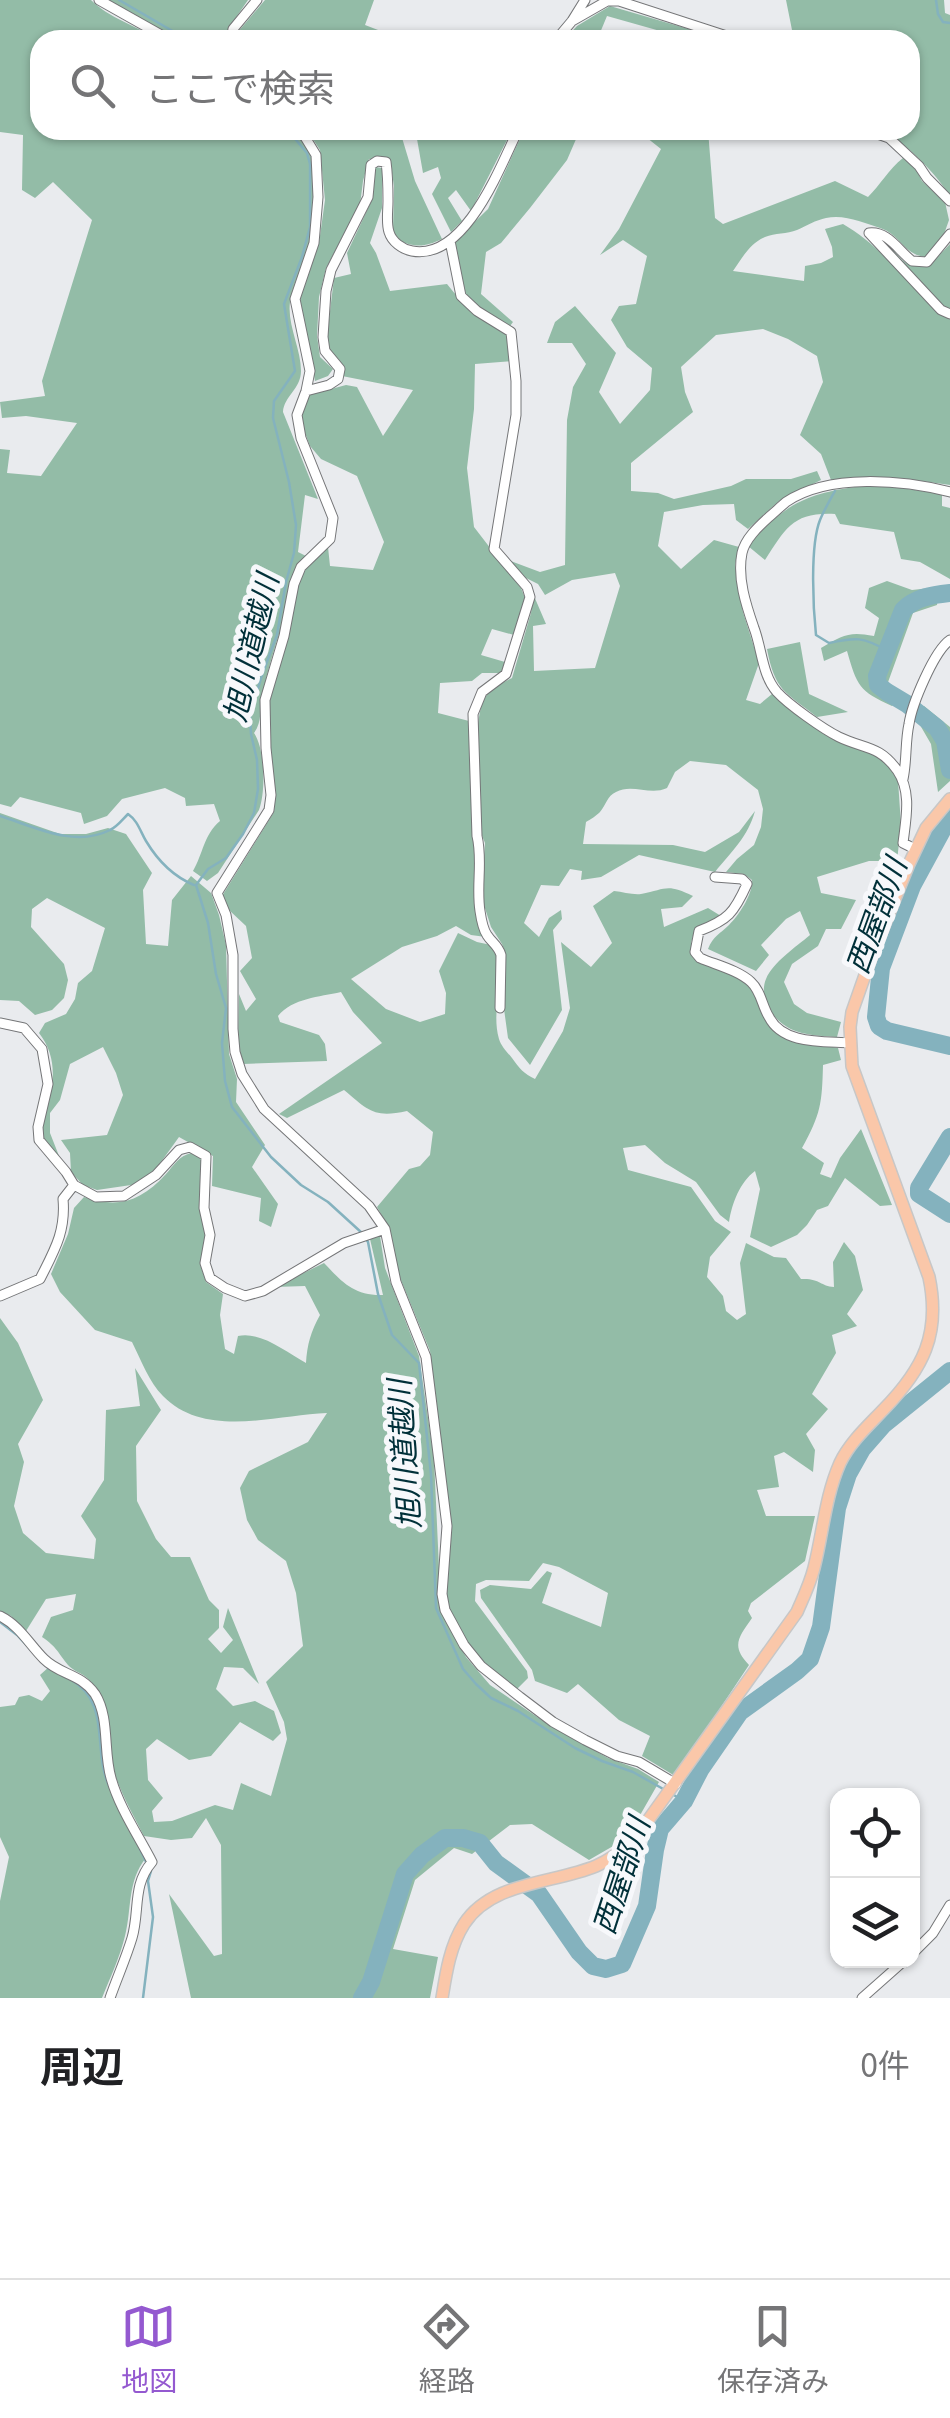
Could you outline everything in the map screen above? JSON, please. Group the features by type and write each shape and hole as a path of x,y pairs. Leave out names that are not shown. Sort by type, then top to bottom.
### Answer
{"main road":[{"path":"442,1998 455,1941 477,1908 497,1896 598,1865 634,1840 797,1612 815,1565 828,1495 842,1460 916,1371 932,1333 934,1312 929,1277 852,1066 850,1043 852,1012 915,849 950,799"}],"street":[{"path":"100,0 152,30"},
{"path":"233,30 257,0"},
{"path":"564,30 585,0"},
{"path":"572,21 607,1 619,1 708,30"},
{"path":"306,140 316,155 318,197 314,243 295,299 310,371 298,415 301,438 333,518 330,539 301,568 294,584 265,700 269,810 217,893 226,915 232,954 236,1052 242,1074 264,1109 369,1206 385,1229 396,1282 426,1357 446,1526 442,1594 445,1610 464,1645 480,1666 554,1722 617,1756 639,1762 671,1791"},
{"path":"306,392 338,379 340,369 326,351 322,337 326,291 331,270 368,197 371,165 386,162 389,234 399,247 415,252 430,250 450,240 480,209 513,140"},
{"path":"891,140 950,201"},
{"path":"950,234 927,262 912,261 887,237 869,233 941,310 950,314"},
{"path":"450,240 461,296 477,312 511,332 516,381 516,415 494,549 527,587 530,598 506,674 482,692 472,714 480,847 477,889 487,934 501,955 500,1008"},
{"path":"903,779 885,754 838,736 790,703 769,681 746,604 742,552 760,525 788,500 827,486 888,482 950,492"},
{"path":"915,849 903,844 907,805 903,779 909,722 938,654 950,640"},
{"path":"715,876 742,878 747,884 724,920 698,931 695,952 700,958 747,978 756,987 772,1024 787,1034 850,1043"},
{"path":"0,1023 24,1028 42,1049 48,1084 38,1127 39,1140 74,1185 96,1196 124,1196 156,1174 179,1150 190,1147 206,1156 204,1208 210,1235 204,1262 210,1278 226,1288 245,1296 263,1291 344,1243 385,1229"},
{"path":"0,1296 40,1279 62,1230 63,1199 74,1185"},
{"path":"0,1616 21,1630 46,1662 83,1680 97,1697 103,1711 106,1759 112,1782 152,1862 136,1893 134,1934 110,1998"},
{"path":"920,1946 950,1904"},
{"path":"862,1998 896,1968"}],"green space":[{"path":"0,0 91,0 140,30 30,30 30,140 303,140 313,166 315,199 310,242 290,302 300,377 283,412 318,499 305,495 298,552 306,556 271,660 254,733 263,770 259,810 218,873 207,881 193,871 207,838 220,821 214,804 186,806 185,798 165,788 122,799 107,816 84,824 81,813 20,797 11,807 0,804 0,449 10,450 7,473 41,476 77,423 26,416 2,418 0,402 45,396 42,381 92,220 53,182 35,198 22,190 23,135 0,132"},
{"path":"109,0 248,0 228,30 160,30"},
{"path":"265,0 374,0 365,25 378,30 240,30"},
{"path":"786,0 944,0 945,13 950,15 950,196 898,140 920,140 920,30 792,30"},
{"path":"610,6 692,30 657,30 607,16 601,30 573,30"},
{"path":"314,140 403,140 415,181 442,239 420,246 398,240 393,230 390,160 369,159 360,205 326,268 319,297 317,336 320,357 333,369 328,376 315,381 300,299 319,243 325,200 320,150"},
{"path":"417,140 507,140 471,211 456,190 448,198 462,221 451,232 432,194 441,178 438,167 423,173"},
{"path":"519,140 576,140 567,160 530,208 501,243 486,252 481,294 513,322 510,326 466,295 454,242 488,209"},
{"path":"650,140 709,140 715,218 723,224 835,181 868,197 903,158 945,202 949,220 943,237 925,257 912,252 887,231 833,217 760,240 733,271 804,281 805,266 833,257 825,229 843,224 881,253 935,310 950,318 950,485 901,478 831,480 821,454 800,435 823,382 817,356 763,329 716,335 681,367 693,412 631,463 631,491 674,499 746,479 791,479 817,471 821,480 779,501 748,529 736,520 734,504 664,512 658,546 681,569 714,540 739,547 735,565 743,612 759,663 746,700 760,704 772,694 832,738 882,758 898,780 901,825 897,861 869,861 817,877 821,893 856,900 841,929 826,929 818,946 792,964 784,982 794,1004 807,1013 841,1022 837,1037 798,1032 776,1018 767,1005 764,990 774,967 810,935 800,911 786,919 761,945 769,955 756,971 708,949 737,916 750,892 752,880 744,874 726,872 754,845 763,809 758,790 726,765 690,761 675,772 667,788 616,792 586,822 583,844 673,845 705,852 739,832 755,811 743,836 715,872 639,855 601,877 581,880 582,871 570,869 559,886 541,885 524,923 539,937 549,918 561,910 562,919 553,930 562,1010 530,1065 508,1038 504,1009 506,954 483,902 485,843 478,783 478,723 486,696 512,678 534,596 546,624 533,626 534,671 595,668 620,586 615,573 572,580 545,595 538,584 524,577 508,560 540,572 565,565 567,420 573,387 586,364 572,343 547,343 555,322 575,306 616,353 599,392 620,424 650,390 652,368 627,347 611,320 619,306 636,304 647,256 623,240 600,255 619,229 661,149"},
{"path":"375,167 382,168 382,208 370,243 390,291 447,284 474,313 507,335 512,361 475,364 467,468 474,527 525,598 514,635 492,629 481,655 505,662 503,673 482,673 472,681 440,683 438,713 469,721 475,892 486,937 471,935 456,926 402,947 351,979 386,1009 420,1022 445,1014 446,993 439,971 458,933 491,945 498,966 499,1039 519,1068 535,1079 563,1031 570,1008 561,942 591,967 612,943 593,906 614,891 638,894 677,889 693,896 682,907 661,909 664,927 708,908 721,916 695,929 691,943 693,958 744,981 753,990 768,1024 787,1038 838,1048 841,1060 823,1065 819,1108 802,1148 824,1163 820,1174 831,1178 861,1129 892,1205 880,1206 845,1178 828,1206 817,1210 797,1235 771,1247 750,1237 760,1189 755,1171 738,1194 729,1222 696,1182 645,1145 623,1148 628,1170 691,1187 715,1221 731,1232 710,1257 707,1277 723,1296 726,1311 737,1320 746,1314 740,1263 746,1243 774,1257 786,1258 801,1279 834,1287 833,1262 844,1242 855,1256 863,1290 847,1314 857,1326 832,1335 836,1353 812,1394 828,1409 806,1434 815,1450 813,1472 784,1452 774,1456 779,1487 757,1490 766,1516 815,1516 805,1561 751,1603 748,1611 752,1618 738,1642 749,1665 675,1776 642,1756 650,1736 619,1720 578,1684 567,1693 535,1681 532,1670 481,1598 480,1590 490,1585 531,1589 547,1571 552,1573 542,1603 601,1627 608,1593 559,1567 543,1563 529,1581 486,1580 476,1584 475,1601 527,1671 528,1678 517,1689 485,1664 467,1643 450,1609 445,1590 450,1526 430,1351 398,1273 389,1228 377,1207 409,1169 420,1166 430,1155 433,1132 407,1111 372,1111 344,1090 287,1118 279,1114 382,1043 353,1012 341,992 299,1002 278,1016 280,1022 319,1035 325,1044 327,1061 243,1064 238,1042 239,994 246,1011 256,999 240,971 252,958 246,926 229,910 222,896 274,812 270,700 303,570 328,547 330,566 373,570 384,542 357,476 321,459 310,446 300,420 309,395 346,385 357,387 383,436 413,390 342,376 345,368 330,350 327,336 334,278 351,274 347,253 372,200"},
{"path":"876,235 912,265 929,266 950,244 950,309 945,308"},
{"path":"855,487 894,487 942,494 942,506 950,508 950,579 920,562 901,559 894,532 840,524 835,514 809,516 792,524 765,560 748,546 771,521 795,504"},
{"path":"887,581 912,590 939,587 937,605 913,613 887,685 901,696 892,706 861,686 847,651 824,661 821,648 846,635 874,636 879,618 865,608 869,588"},
{"path":"800,642 809,694 848,712 817,717 789,696 778,682 767,649"},
{"path":"924,706 950,727 950,781 938,792 931,744 920,725"},
{"path":"0,813 60,834 86,834 108,828 126,834 152,873 143,890 146,944 168,946 172,900 191,876 211,893 226,945 229,1054 237,1079 236,1102 265,1145 252,1167 278,1204 271,1227 259,1221 261,1198 212,1186 213,1156 179,1137 156,1169 138,1184 97,1190 83,1185 71,1172 70,1153 61,1140 107,1135 123,1095 103,1047 70,1064 60,1100 50,1113 50,1133 61,1161 48,1145 43,1128 53,1070 39,1033 45,1023 66,1014 78,983 92,971 105,928 47,898 32,909 31,927 64,964 68,980 64,998 52,1010 35,1015 19,1001 0,1000"},
{"path":"191,1153 202,1159 206,1236 200,1264 206,1282 223,1294 220,1315 225,1349 234,1354 238,1336 247,1335 273,1344 306,1363 310,1338 320,1315 305,1286 275,1287 324,1263 356,1290 383,1295 370,1239 380,1236 385,1268 419,1356 434,1459 441,1612 466,1657 490,1685 552,1727 659,1782 627,1838 589,1860 532,1824 510,1825 472,1854 454,1848 415,1880 393,1949 438,1957 430,1998 191,1998 169,1894 214,1956 222,1954 221,1845 206,1818 192,1838 144,1836 112,1765 102,1697 42,1637 51,1617 73,1610 76,1594 46,1599 26,1631 0,1611 0,1318 18,1343 43,1400 18,1444 24,1462 14,1506 23,1533 46,1553 94,1559 96,1539 81,1516 104,1480 106,1410 140,1406 135,1368 161,1410 136,1446 137,1501 156,1539 171,1557 190,1557 209,1600 219,1610 219,1628 208,1639 221,1653 233,1640 223,1627 228,1608 259,1684 243,1668 224,1667 216,1689 233,1706 255,1701 274,1711 281,1733 273,1741 240,1722 211,1756 189,1760 157,1739 146,1749 148,1780 163,1798 152,1811 154,1822 172,1821 215,1805 233,1810 241,1783 271,1796 287,1739 284,1722 266,1682 303,1646 296,1593 286,1561 258,1540 247,1520 240,1488 249,1471 308,1442 327,1413 220,1421 180,1409 154,1384 132,1342 95,1330 60,1292 51,1274 74,1208 84,1197 108,1202 129,1200 148,1191"},
{"path":"50,1666 81,1680 94,1697 100,1713 104,1760 146,1858 136,1876 123,1944 102,1998 0,1998 0,1901 9,1857 0,1837 0,1707 15,1705 19,1697 29,1695 42,1701 50,1691 40,1675"}],"waterway":[{"path":"119,0 171,30"},
{"path":"936,0 938,14 943,22 950,23"},
{"name":"旭川道越川","path":"296,140 310,164 310,227 284,304 295,371 274,401 273,418 296,525 294,553 277,635 250,715 257,760 254,813 226,858 208,869 196,885 226,1008 222,1043 225,1081 232,1107 271,1157 362,1233 368,1242 378,1294 392,1335 419,1363 431,1474 436,1608 463,1669 491,1698 575,1748 665,1790"},
{"path":"835,491 820,520 815,545 816,635 829,643 859,639 886,650"},
{"name":"西屋部川","path":"950,593 919,599 903,610 877,676 878,685 937,728 945,741 950,770"},
{"path":"0,816 55,834 83,837 110,830 128,814 161,861 194,885"},
{"name":"西屋部川","path":"950,816 912,886 881,968 876,1017 879,1026 887,1031 950,1046"},
{"name":"西屋部川","path":"950,1137 919,1188 919,1194 950,1214"},
{"name":"西屋部川","path":"362,1998 371,1982 405,1874 445,1838 480,1843 496,1863 539,1894 593,1966 606,1969 622,1964 647,1906 660,1829 684,1801 740,1712 810,1659 821,1627 837,1508 848,1474 862,1449 883,1425 950,1371"},
{"path":"0,1622 49,1669"},
{"path":"70,1679 83,1689 97,1714 110,1788"},
{"name":"旭川道越川","path":"672,1794 684,1801"},
{"path":"140,1849 147,1864"},
{"path":"143,1998 153,1917 148,1881 151,1871"}]}
